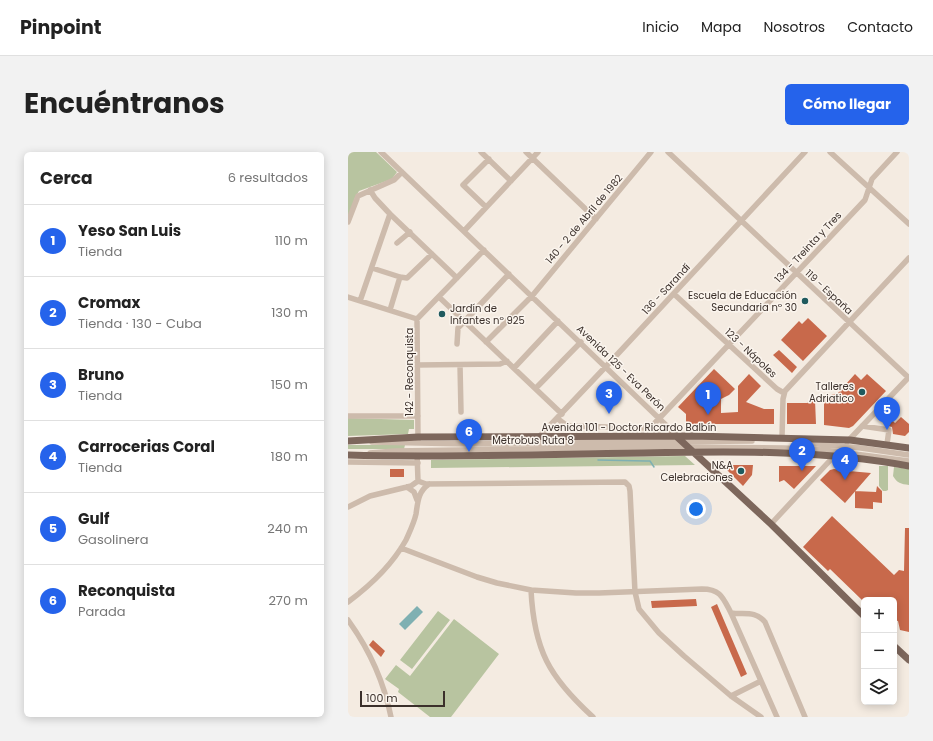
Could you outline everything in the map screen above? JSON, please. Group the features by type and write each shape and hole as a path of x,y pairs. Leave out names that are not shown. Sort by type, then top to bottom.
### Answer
{"main road":[{"name":"Avenida 125 - Eva Perón","path":"676,436 770,524 861,613"},
{"name":"Avenida 101 - Doctor Ricardo Balbín","path":"348,441 539,437 782,437 850,440 909,448"},
{"path":"348,455 417,457 687,447 760,453 836,454 909,466"},
{"path":"897,649 909,660"}],"street":[{"name":"Avenida 125 - Eva Perón","path":"381,152 676,436"},
{"path":"481,152 511,181"},
{"path":"526,152 596,219"},
{"path":"464,231 538,152"},
{"name":"140 - 2 de Abril de 1982","path":"486,342 532,296 651,152"},
{"name":"119 - España","path":"669,152 741,222 909,378"},
{"name":"136 - Sarandí","path":"539,437 613,360 805,152"},
{"path":"830,152 909,224"},
{"name":"134 - Treinta y Tres","path":"560,416 566,425 571,426 645,428 652,426 865,200 873,178 896,152"},
{"path":"486,207 464,185 489,159"},
{"path":"348,222 358,196 394,180 402,172"},
{"path":"370,190 375,198 390,214 457,278"},
{"path":"360,300 390,214"},
{"path":"397,243 410,232"},
{"name":"142 - Reconquista","path":"418,481 417,319 484,250"},
{"path":"372,268 407,278 432,254"},
{"path":"782,437 784,393 909,258"},
{"path":"457,344 457,330 509,274"},
{"path":"390,310 400,277"},
{"name":"123 - Nápoles","path":"674,294 728,345 777,389 784,393"},
{"path":"348,296 417,319"},
{"path":"439,297 536,388 560,416"},
{"path":"514,368 558,321"},
{"path":"536,388 580,342"},
{"path":"418,365 500,364 506,361"},
{"path":"460,365 461,412"},
{"path":"770,524 909,378"},
{"path":"348,416 418,416"},
{"path":"862,426 889,430 887,444"},
{"name":"Metrobus Ruta 8","path":"418,440 687,447 758,441 801,442 909,455"},
{"path":"836,454 909,461"},
{"path":"348,462 417,457"},
{"path":"348,507 370,496 408,487 418,481 423,484 625,482 629,486 630,491 635,592 639,609 654,628 684,656 731,696 761,717"},
{"path":"348,602 367,588 395,557 414,521 417,500 421,491 429,484"},
{"path":"408,487 414,492 417,500"},
{"path":"401,548 476,577 531,590 576,593 713,590 720,594 731,612 777,717"},
{"path":"531,590 536,632 547,662 557,680 593,717"},
{"path":"731,612 738,614 754,614 761,617 765,622 805,717"},
{"path":"348,620 363,643 375,667 385,692 391,717"},
{"path":"731,696 761,681"}],"green space":[{"path":"348,152 376,152 397,172 392,179 359,191 348,218"},
{"path":"348,418 414,420 414,429 409,429 408,434 348,436"},
{"path":"348,445 405,445 404,449 348,449"},
{"path":"685,456 695,465 431,468 431,460"},
{"path":"879,466 888,466 888,490 886,491 883,491 879,486"},
{"path":"894,467 909,469 909,485 900,483 896,480 893,476"},
{"path":"438,611 450,620 412,669 400,660"},
{"path":"454,619 499,654 451,717 430,717 398,692 399,689 385,679 396,665 410,676"}],"water":[{"path":"417,606 423,612 405,630 399,624"}],"building":[{"path":"808,318 827,336 803,361 781,340 799,321 802,324"},
{"path":"779,350 797,367 792,373 773,355"},
{"path":"714,369 735,389 729,395 721,399 721,413 738,412 738,386 749,374 761,386 746,402 764,409 774,409 774,424 686,424 686,414 678,407"},
{"path":"855,374 861,380 867,374 886,391 853,426 849,428 824,425 824,397 838,393"},
{"path":"815,400 816,424 787,424 787,403 807,403"},
{"path":"884,412 895,423 901,417 909,424 909,432 905,436 893,434 892,427 888,426 880,418"},
{"name":"N&A Celebraciones","path":"722,465 753,465 752,475 743,486"},
{"path":"779,466 816,466 794,489 784,480 779,482"},
{"path":"390,469 404,469 404,477 390,477"},
{"path":"834,469 871,473 845,503 820,480 830,470"},
{"path":"877,486 882,491 882,503 873,502 873,509 855,508 855,491 876,492"},
{"path":"832,516 894,575 899,570 904,571 905,528 909,528 909,632 900,630 897,621 897,597 861,597 861,599 830,569 828,571 803,547"},
{"path":"696,599 697,606 652,608 651,601"},
{"path":"717,604 747,674 741,677 711,607"},
{"path":"373,640 385,651 381,657 369,645"}],"waterway":[{"path":"598,460 650,461 654,467"}],"place":[{"name":"Escuela de Educación Secundaria nº 30","path":"805,301"},
{"name":"Jardín de Infantes nº 925","path":"442,314"},
{"name":"Talleres Adriatico","path":"862,392"},
{"name":"Bruno","path":"609,414"},
{"name":"Yeso San Luis","path":"708,415"},
{"name":"Gulf","path":"887,430"},
{"name":"Reconquista","path":"469,452"},
{"name":"N&A Celebraciones","path":"741,471"},
{"name":"Cromax","path":"802,471"},
{"name":"Carrocerias Coral","path":"845,480"}]}
